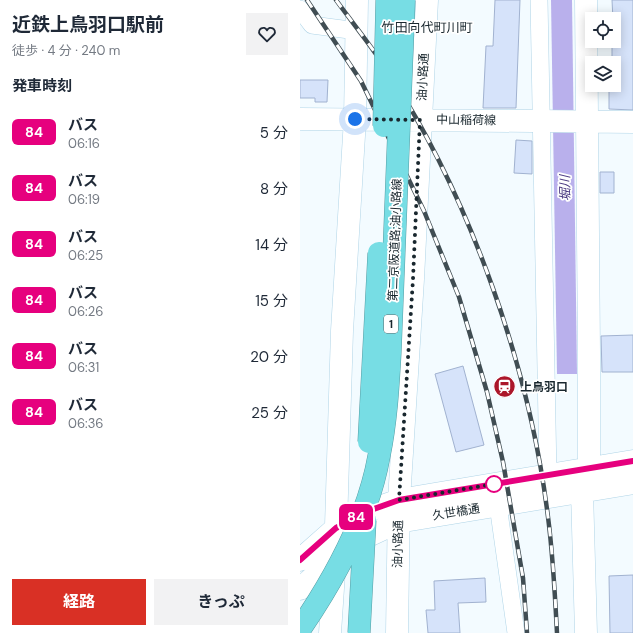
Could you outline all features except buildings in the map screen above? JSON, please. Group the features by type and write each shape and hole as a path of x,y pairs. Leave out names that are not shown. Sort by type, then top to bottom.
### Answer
{"highway":[{"path":"359,633 384,173 387,0"},
{"name":"第二京阪道路;油小路線","path":"300,629 336,569 353,535 369,494 379,457 386,412 390,353 404,0"}],"street":[{"path":"330,633 335,558 342,331 355,119 357,0"},
{"name":"油小路通","path":"397,633 399,500 413,279 427,0"},
{"path":"539,0 548,475"},
{"path":"586,0 584,121 588,468"},
{"path":"300,9 312,25 356,31"},
{"name":"中山稲荷線","path":"300,119 633,122"},
{"name":"久世橋通","path":"300,560 336,528 368,511 399,500 633,461"},
{"name":"久世橋通","path":"300,589 335,558 368,536 398,522 633,483"},
{"path":"582,491 586,633"},
{"path":"498,505 516,633"}],"water":[{"name":"堀川","path":"551,0 572,0 577,374 557,374"}],"railway":[{"path":"307,0 361,81 424,211 459,297 487,392 503,462 523,578 527,633"},
{"path":"336,0 384,65 419,124 446,176 471,231 493,287 527,403 539,461 548,517 555,589 557,633"}],"bus line":[{"name":"84","path":"300,560 336,528 368,511 399,500 633,461"}],"place":[{"name":"上鳥羽口","path":"504,387"}],"district":[{"name":"竹田向代町川町","path":"427,27"}],"route":[{"path":"355,119 420,120 413,279 399,500 494,484"}]}
